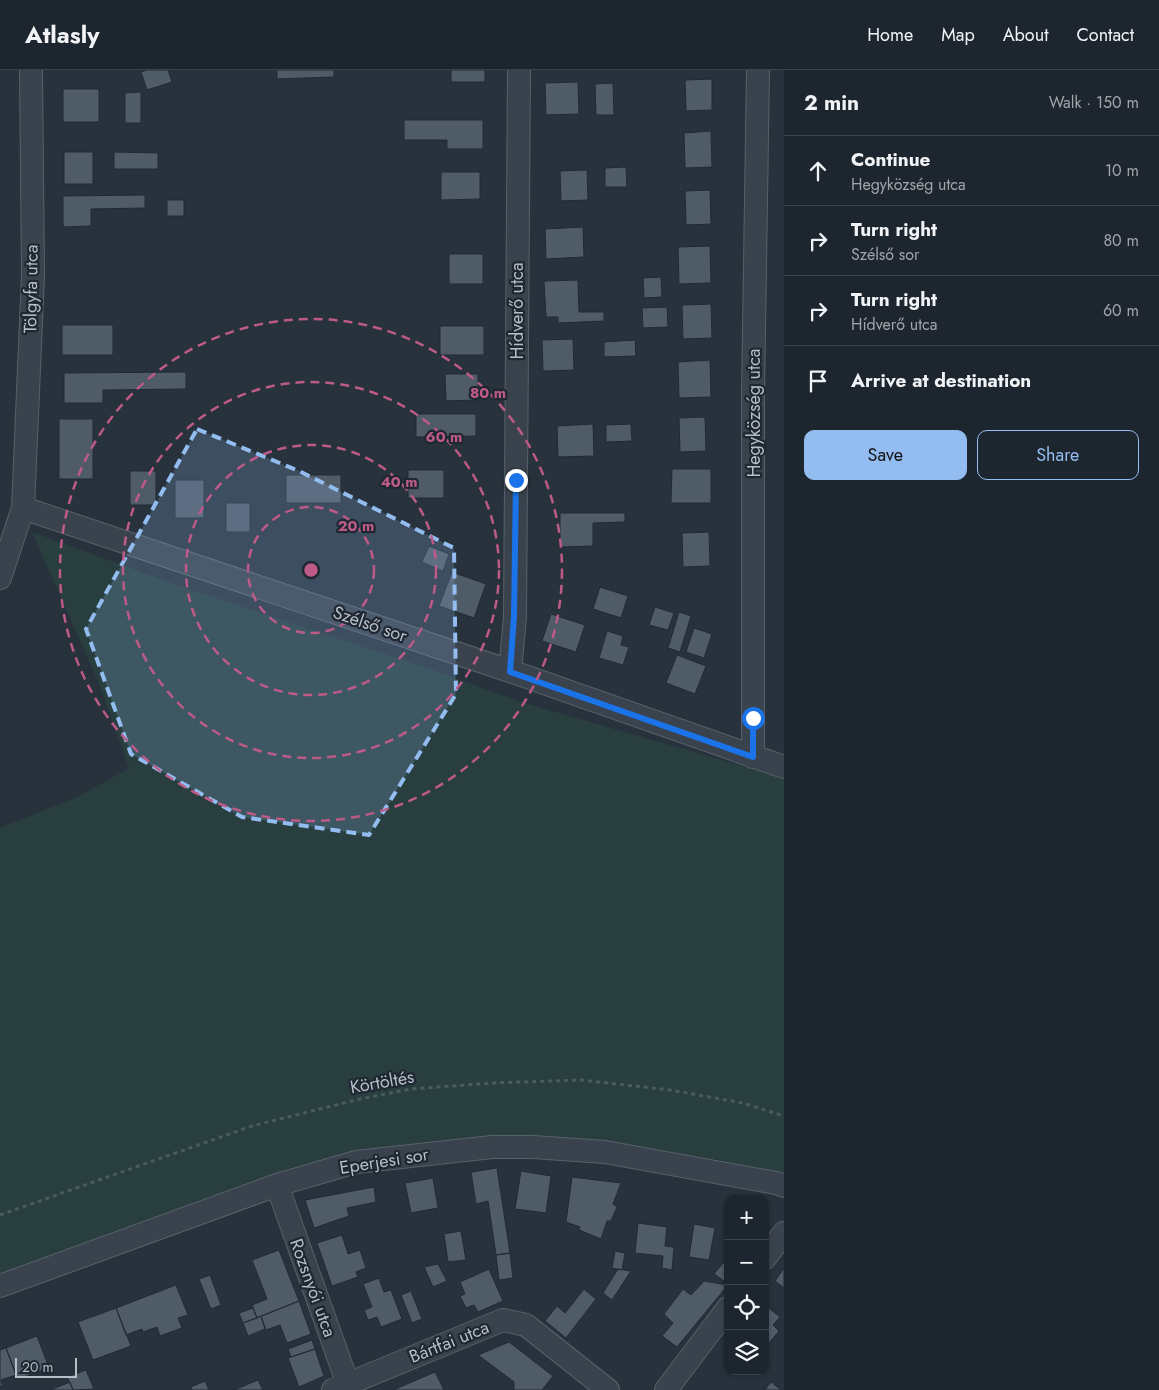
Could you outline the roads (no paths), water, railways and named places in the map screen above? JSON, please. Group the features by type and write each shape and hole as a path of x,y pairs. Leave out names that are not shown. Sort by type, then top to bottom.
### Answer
{"street":[{"name":"Tölgyfa utca","path":"24,508 33,275 31,70"},
{"name":"Hídverő utca","path":"510,672 514,616 519,70"},
{"name":"Hegyközség utca","path":"753,757 753,395 758,70"},
{"path":"0,578 24,508"},
{"name":"Szélső sor","path":"24,508 510,672 784,767"},
{"name":"Eperjesi sor","path":"0,1286 277,1185 356,1162 492,1147 533,1147 605,1152 784,1186"},
{"name":"Rozsnyói utca","path":"277,1185 343,1388"},
{"path":"769,1253 784,1233"},
{"path":"666,1390 724,1313"},
{"name":"Bártfai utca","path":"343,1388 503,1320 526,1325 608,1390"}]}
